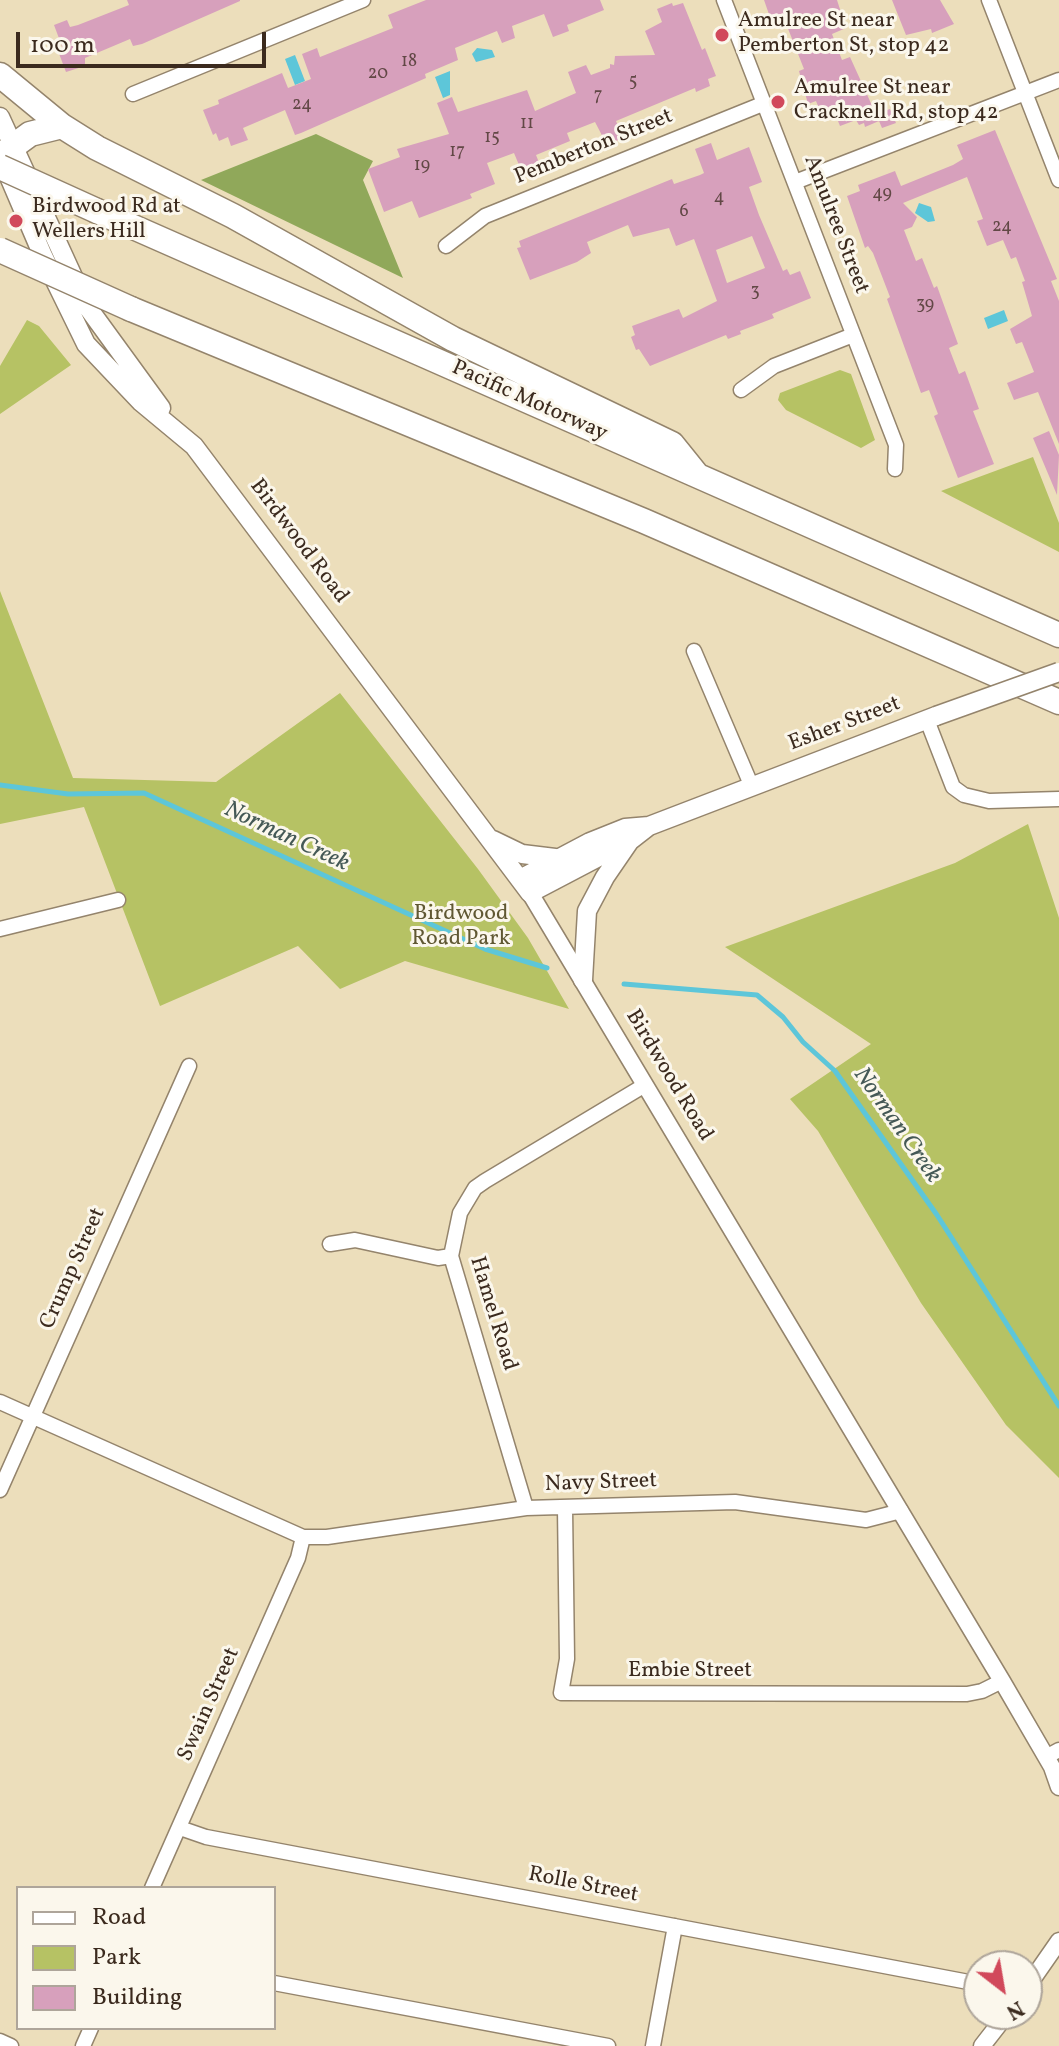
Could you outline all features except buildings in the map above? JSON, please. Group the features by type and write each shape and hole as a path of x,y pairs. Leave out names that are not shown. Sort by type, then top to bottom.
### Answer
{"highway":[{"path":"0,75 62,126 453,339 672,444 698,477"},
{"path":"5,152 43,129 62,126"},
{"name":"Pacific Motorway","path":"0,167 1059,635"},
{"path":"0,250 131,309 644,521 1059,702"}],"main road":[{"name":"Birdwood Road","path":"0,117 5,152 43,256 86,344 141,402 177,429 261,531 525,886"},
{"name":"Esher Street","path":"525,886 555,858 625,828 649,826 1059,672"},
{"name":"Esher Street","path":"525,886 631,840 649,826"},
{"path":"488,835 522,854 555,858"},
{"path":"583,980 584,924 591,900 631,840"}],"street":[{"path":"133,94 363,0"},
{"name":"Amulree Street","path":"724,0 896,445 895,469"},
{"path":"989,0 1059,180"},
{"path":"795,182 1059,80"},
{"name":"Pemberton Street","path":"446,246 485,216 765,103"},
{"path":"741,390 774,366 853,335"},
{"path":"694,651 752,787"},
{"path":"931,718 948,776 953,787 964,795 989,801 1059,799"},
{"name":"Birdwood Road","path":"525,886 562,943 1002,1681 1053,1753 1059,1787"},
{"path":"0,929 118,900"},
{"name":"Crump Street","path":"0,1490 189,1066"},
{"name":"Hamel Road","path":"526,1508 451,1256 460,1213 475,1188 645,1085"},
{"path":"330,1244 355,1240 438,1258 451,1256"},
{"path":"0,1402 303,1537"},
{"name":"Navy Street","path":"303,1537 327,1537 526,1508 735,1502 866,1520 901,1511"},
{"name":"Embie Street","path":"565,1508 567,1659 561,1693 967,1694 1002,1681"},
{"name":"Swain Street","path":"153,1886 298,1558 303,1537"},
{"name":"Rolle Street","path":"180,1828 206,1837 963,1981"},
{"path":"653,2046 675,1926"},
{"path":"1043,1964 1059,1941"},
{"path":"276,1983 608,2046"},
{"path":"982,2046 994,2030"},
{"path":"0,2041 11,2046"}],"green space":[{"path":"316,134 373,161 363,180 403,278 201,180"},
{"path":"27,320 39,326 71,365 0,414 0,366"},
{"path":"840,370 851,374 875,440 861,448 786,410 778,400 780,393"},
{"path":"1033,457 1059,523 1059,552 941,491"},
{"name":"Birdwood Road Park","path":"0,591 73,778 216,782 340,693 478,869 528,938 569,1009 405,961 340,989 298,946 160,1006 84,807 0,824"},
{"path":"1028,824 1059,918 1059,1478 1006,1425 921,1303 818,1131 790,1099 871,1044 725,947 955,863"}],"water":[{"path":"477,48 492,50 495,57 476,62 472,54"},
{"path":"295,55 305,81 295,85 285,59"},
{"path":"450,71 450,95 443,98 435,77"},
{"path":"919,203 931,207 935,221 928,222 915,213"},
{"path":"1004,310 1008,321 988,329 984,318"}],"waterway":[{"name":"Norman Creek","path":"0,785 68,794 144,793 485,949 547,968"},
{"name":"Norman Creek","path":"624,984 757,995 783,1017 803,1042 835,1071 937,1215 1059,1406"}],"place":[{"name":"Amulree St near Pemberton St, stop 42","path":"722,35"},
{"name":"Amulree St near Cracknell Rd, stop 42","path":"778,102"},
{"name":"Birdwood Rd at Wellers Hill","path":"16,221"}]}
